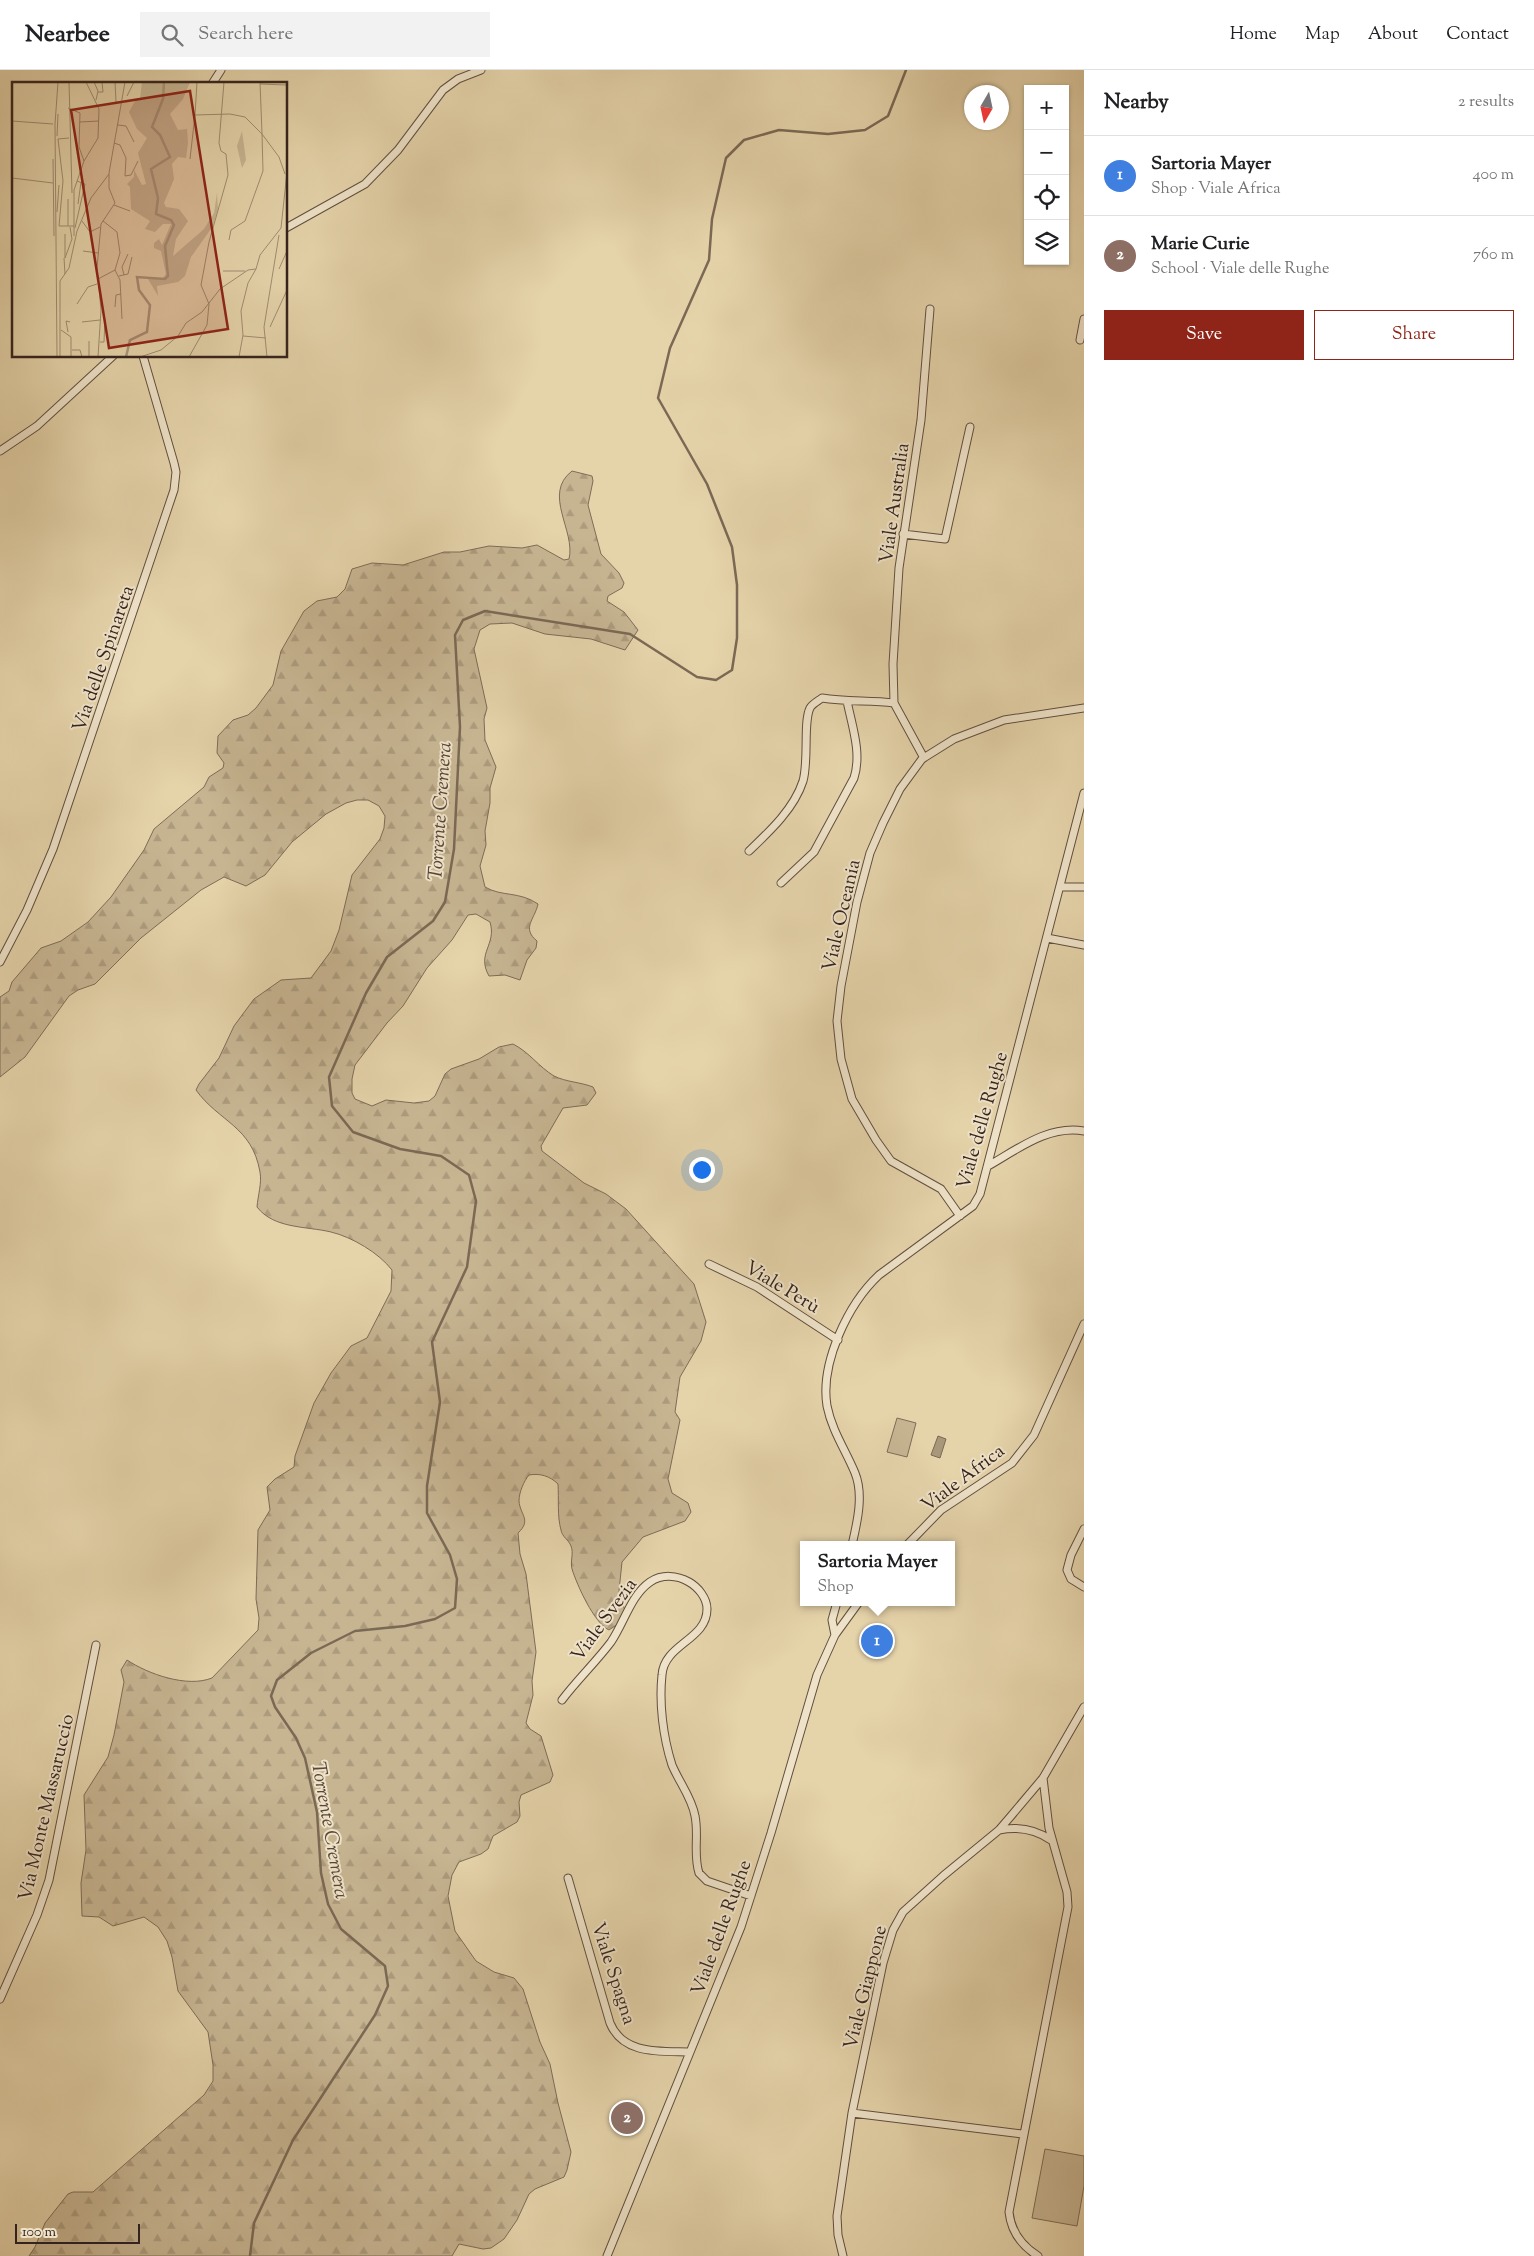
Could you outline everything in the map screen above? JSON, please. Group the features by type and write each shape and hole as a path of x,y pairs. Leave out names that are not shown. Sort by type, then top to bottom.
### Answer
{"street":[{"path":"213,82 221,70"},
{"path":"288,227 365,184 398,150 443,90 458,79 481,70"},
{"name":"Viale Australia","path":"924,758 894,703 894,636 903,534 921,420 930,309"},
{"path":"1080,340 1084,319"},
{"path":"0,452 37,426 110,358"},
{"name":"Via delle Spinareta","path":"0,962 27,910 53,849 174,490 176,476 174,463 144,358"},
{"path":"903,534 945,539 970,427"},
{"path":"749,851 787,810 802,783 807,761 807,723 810,708 822,698 894,703"},
{"path":"781,883 814,852 854,778 858,766 858,754 847,701"},
{"name":"Viale Oceania","path":"960,1216 941,1190 891,1161 876,1140 852,1099 841,1058 838,1021 841,986 870,853 900,789 924,758 954,739 1004,720 1084,708"},
{"name":"Viale delle Rughe","path":"853,1541 859,1505 856,1475 834,1428 827,1406 828,1374 831,1356 855,1305 866,1287 879,1275 973,1206 980,1194 1061,887 1084,792"},
{"path":"1061,887 1084,887"},
{"path":"1047,938 1084,945"},
{"path":"988,1166 1048,1133 1071,1129 1084,1131"},
{"name":"Viale Perù","path":"709,1264 757,1287 838,1340"},
{"name":"Viale Africa","path":"911,1541 941,1510 1012,1462 1026,1447 1034,1435 1084,1324"},
{"path":"1084,1529 1074,1548 1067,1570 1072,1579 1084,1587"},
{"name":"Viale Svezia","path":"562,1700 611,1641 637,1595 646,1585 658,1578 669,1576 684,1579 698,1588 707,1604 704,1623 696,1633 672,1653 662,1671 663,1718 667,1745 673,1765 695,1816 698,1873 707,1881 751,1896"},
{"name":"Viale delle Rughe","path":"607,2256 741,1927 771,1833 817,1675 835,1635 832,1620 836,1606"},
{"path":"835,1635 856,1606"},
{"name":"Via Monte Massaruccio","path":"0,1999 37,1915 49,1880 96,1645"},
{"name":"Viale Giappone","path":"843,2256 838,2229 838,2209 852,2113 883,1963 898,1920 903,1912 943,1876 999,1830 1043,1778 1084,1707"},
{"path":"1038,2256 1027,2248 1016,2234 1009,2212 1022,2134 1068,1907 1066,1888 1051,1840 1046,1816 1043,1778"},
{"path":"999,1830 1018,1828 1031,1830 1051,1840"},
{"name":"Viale Spagna","path":"568,1878 610,2023 615,2033 628,2044 641,2049 690,2052"},
{"path":"852,2113 1022,2134"}],"green space":[{"path":"572,471 592,476 593,481 588,505 601,554 619,573 624,583 622,588 608,596 607,601 624,612 638,630 625,650 591,639 545,634 512,623 490,624 480,630 474,649 487,708 484,719 485,740 496,767 490,788 490,803 485,831 486,845 480,866 485,887 498,892 524,897 538,904 529,928 532,936 537,941 536,948 527,960 520,980 505,975 489,976 485,955 491,937 490,922 476,914 468,915 452,940 427,968 403,1006 387,1023 355,1065 352,1079 352,1093 355,1099 372,1106 386,1100 414,1103 429,1101 435,1096 445,1074 451,1069 479,1059 499,1047 513,1044 554,1076 593,1087 596,1093 587,1105 563,1108 541,1146 542,1151 584,1183 606,1194 626,1209 694,1284 706,1322 701,1341 680,1377 675,1412 680,1420 668,1479 672,1493 688,1503 691,1512 685,1521 643,1537 622,1562 619,1591 625,1611 618,1624 609,1630 603,1626 592,1612 574,1576 572,1549 563,1535 560,1525 558,1484 548,1477 537,1474 529,1475 524,1483 519,1501 525,1521 518,1533 520,1554 526,1574 536,1652 532,1681 533,1695 526,1723 530,1729 541,1736 553,1775 550,1782 521,1795 519,1802 520,1816 517,1822 493,1836 488,1849 481,1854 459,1862 452,1875 448,1896 455,1931 476,1961 494,1972 514,1978 523,1989 540,2042 550,2064 571,2152 567,2170 564,2177 535,2189 529,2194 517,2220 504,2239 491,2248 483,2249 459,2244 452,2256 29,2256 45,2223 68,2194 73,2192 93,2192 204,2095 213,2081 213,2065 208,2032 178,1991 167,1941 158,1927 144,1917 113,1926 99,1917 82,1916 81,1883 86,1850 84,1795 108,1757 124,1682 121,1670 127,1660 146,1670 168,1678 202,1681 212,1678 258,1630 259,1618 256,1599 258,1530 270,1510 267,1487 275,1479 294,1467 295,1456 314,1403 331,1373 351,1346 367,1338 391,1291 392,1270 364,1246 339,1234 281,1223 264,1214 257,1207 260,1172 250,1144 196,1090 219,1058 234,1026 254,999 281,980 311,978 331,951 339,930 352,875 380,839 384,828 385,816 379,806 368,800 346,803 326,814 292,842 265,875 246,886 224,877 201,890 141,938 95,984 78,990 69,996 25,1057 0,1077 0,997 9,991 12,982 41,948 61,941 88,922 111,897 144,850 154,829 204,787 209,777 223,768 224,763 217,753 218,736 233,720 248,715 256,708 273,685 281,651 304,611 317,601 337,597 345,589 352,569 372,563 403,565 444,552 460,552 489,546 522,548 537,545 564,560 569,559 570,548 560,502 560,491 564,480"},
{"path":"897,1418 916,1423 907,1457 887,1452"},
{"path":"1045,2149 1084,2156 1084,2186 1077,2226 1032,2218"}],"shaded area":[{"path":"938,1436 946,1439 940,1458 931,1455"}],"waterway":[{"name":"Torrente Cremera","path":"250,2256 254,2223 293,2140 375,2015 388,1986 385,1966 341,1929 328,1904 321,1873 317,1812 305,1758 296,1738 275,1707 271,1696 277,1680 311,1653 355,1631 405,1626 435,1619 455,1608 457,1579 450,1555 427,1513 427,1486 440,1402 432,1342 467,1267 476,1201 469,1175 441,1156 400,1149 353,1132 332,1106 329,1077 366,993 387,957 433,921 445,902 454,849 460,727 455,635 463,620 485,611 630,634 697,677 716,680 732,670 737,638 737,585 732,547 707,484 658,398 670,348 709,260 712,219 726,158 744,140 779,130 828,134 865,130 888,116 906,70"}],"place":[{"name":"Sartoria Mayer","path":"877,1641"},
{"name":"Marie Curie","path":"627,2118"}]}
